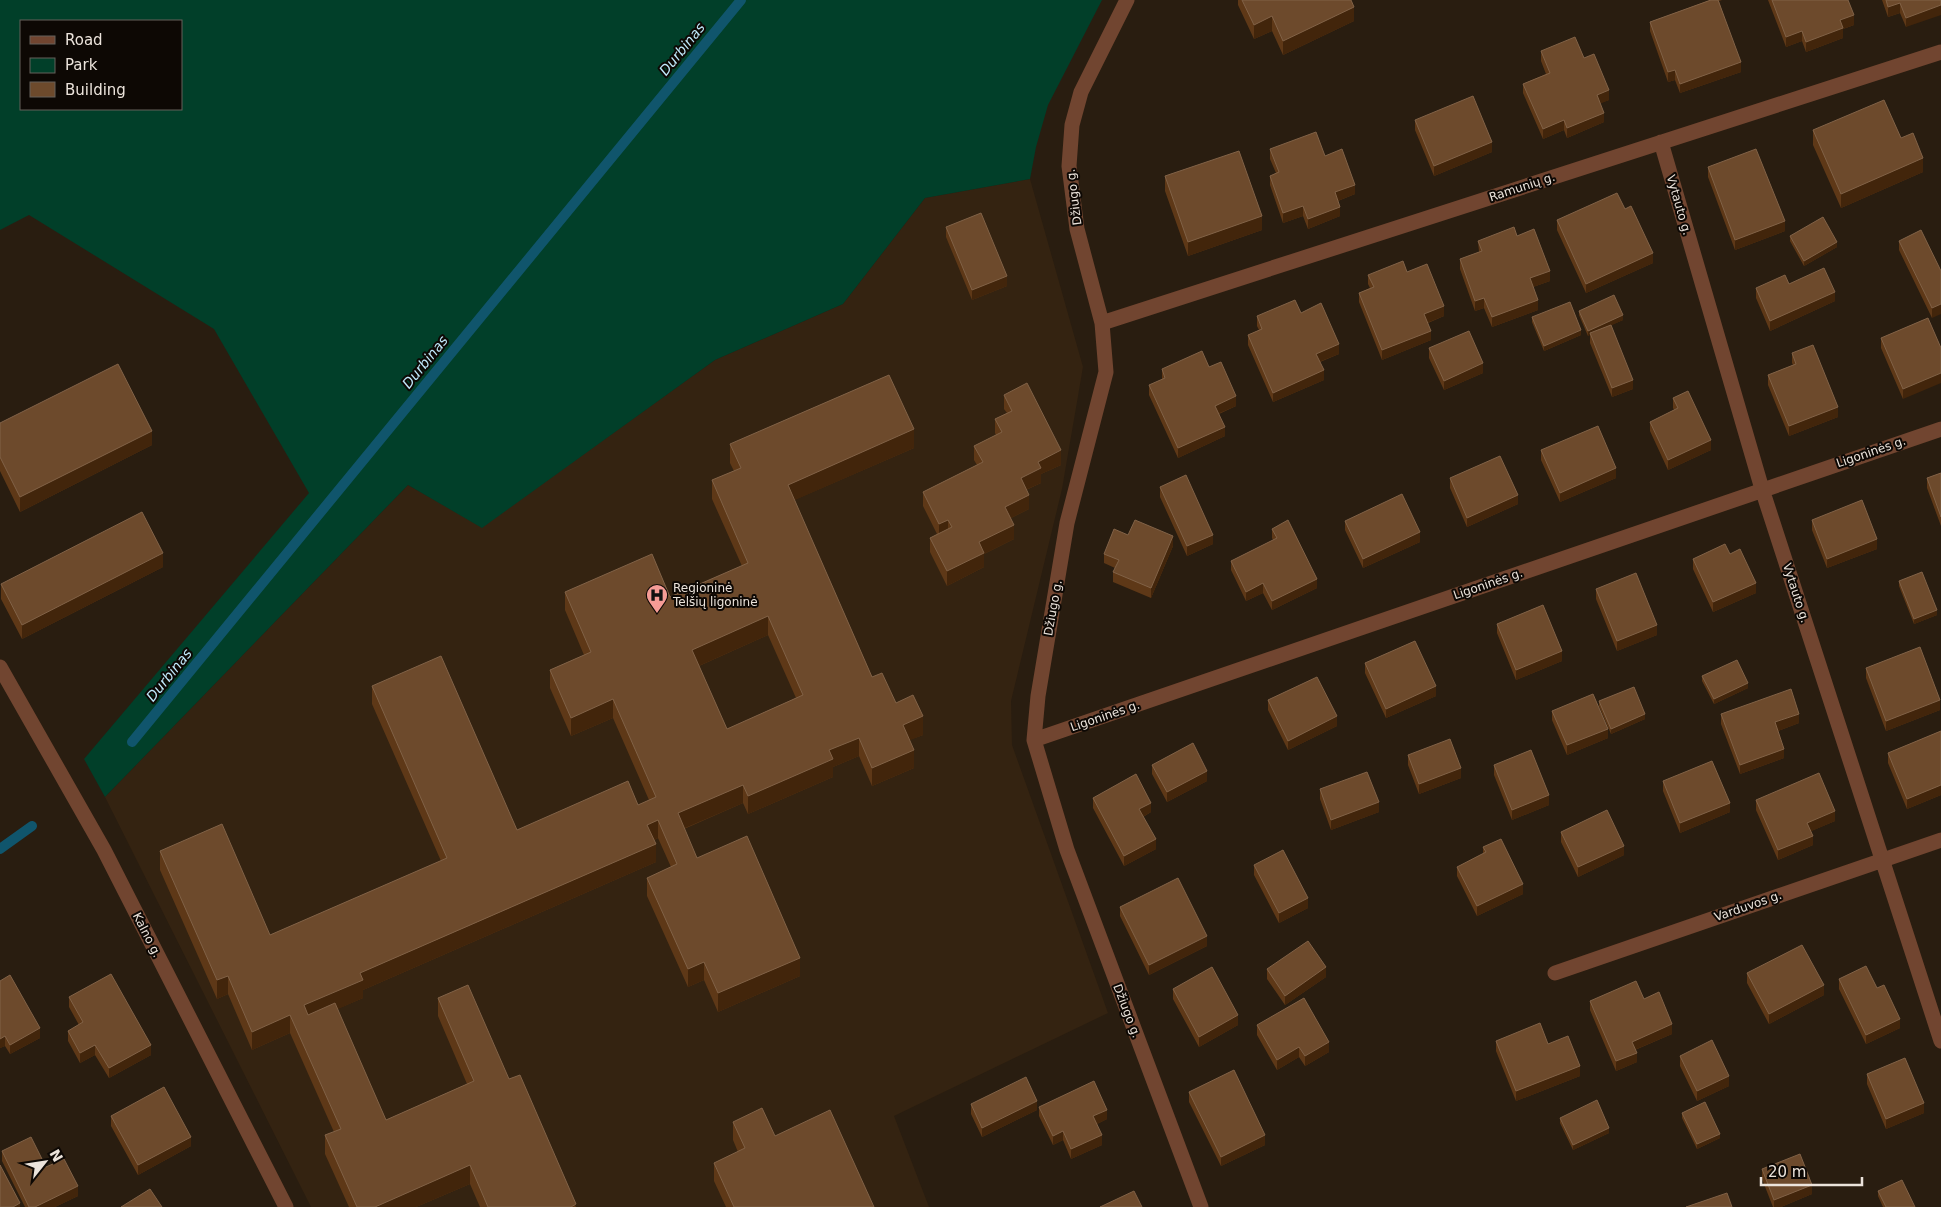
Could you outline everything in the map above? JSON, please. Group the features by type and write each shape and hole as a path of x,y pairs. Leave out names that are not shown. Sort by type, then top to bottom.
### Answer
{"street":[{"name":"Džiugo g.","path":"1127,0 1081,92 1072,133 1069,166 1077,229 1102,323 1106,372 1067,524 1038,696 1034,740 1067,850 1200,1207"},
{"name":"Ramunių g.","path":"1102,323 1941,52"},
{"name":"Vytauto g.","path":"1661,142 1762,489 1941,1041"},
{"name":"Ligoninės g.","path":"1034,740 1941,429"},
{"name":"Kalno g.","path":"0,668 104,850 286,1207"},
{"name":"Varduvos g.","path":"1556,973 1941,840"}],"shaded area":[{"name":"Regioninė Telšių ligoninė","path":"1030,179 1083,367 1062,489 1011,701 1012,745 1108,1013 894,1116 929,1207 311,1207 105,797 408,485 482,527 715,360 843,304 925,198"}],"green space":[{"path":"0,0 1102,0 1048,105 1036,147 1030,179 925,198 843,304 715,360 482,528 408,485 105,797 84,759 309,493 214,329 29,215 0,230"}],"building":[{"path":"1242,0 1351,0 1354,7 1283,41 1272,16 1254,25"},
{"path":"1711,0 1718,0 1741,62 1680,84 1675,70 1668,72 1650,22"},
{"path":"1772,0 1848,0 1854,15 1840,20 1843,28 1806,42 1802,31 1786,37"},
{"path":"1886,0 1941,0 1941,5 1906,18 1900,3 1888,7"},
{"path":"1575,37 1584,58 1594,54 1609,90 1597,95 1604,113 1567,128 1564,120 1543,129 1523,84 1550,73 1541,51"},
{"path":"1473,96 1492,142 1434,166 1415,120"},
{"path":"1884,100 1901,138 1913,133 1923,158 1841,194 1813,130"},
{"path":"1316,132 1325,156 1342,149 1355,185 1335,192 1340,207 1308,219 1303,206 1283,213 1270,176 1279,172 1270,149"},
{"path":"1756,149 1785,221 1735,240 1708,167"},
{"path":"1239,151 1262,216 1188,242 1165,176"},
{"path":"1617,193 1625,209 1631,206 1653,253 1586,284 1557,220"},
{"path":"981,213 1007,276 972,290 946,227"},
{"path":"1823,217 1837,242 1804,261 1790,236"},
{"path":"1514,227 1517,236 1534,229 1550,271 1530,278 1538,300 1492,317 1484,298 1475,301 1460,259 1482,251 1478,241"},
{"path":"1921,230 1941,271 1941,304 1932,308 1899,241"},
{"path":"1403,261 1407,272 1427,264 1444,306 1424,314 1431,331 1382,350 1359,293 1374,287 1368,275"},
{"path":"1824,268 1835,292 1770,321 1756,288 1785,275 1789,284"},
{"path":"1614,295 1623,315 1588,331 1579,311"},
{"path":"1295,300 1301,313 1321,303 1339,344 1316,354 1324,370 1273,393 1248,335 1262,329 1257,316"},
{"path":"1570,302 1581,330 1544,346 1532,317"},
{"path":"1928,318 1941,348 1941,373 1903,389 1881,338"},
{"path":"1611,325 1633,380 1612,388 1590,333"},
{"path":"1469,331 1483,363 1444,381 1429,348"},
{"path":"1813,345 1838,407 1789,426 1768,375 1796,364 1792,353"},
{"path":"1202,351 1209,367 1221,362 1236,396 1215,406 1225,427 1178,448 1149,385 1165,378 1162,369"},
{"path":"118,364 152,431 20,497 0,457 0,423"},
{"path":"889,375 914,429 788,485 872,677 882,673 896,703 913,695 923,716 903,725 914,750 872,768 859,738 829,750 833,759 748,796 743,785 678,813 697,858 747,836 800,958 718,993 704,962 688,969 647,878 677,864 658,820 647,825 656,844 360,973 363,980 304,1005 308,1015 335,1003 386,1120 474,1081 438,998 468,985 509,1079 520,1075 576,1204 571,1207 488,1207 470,1165 375,1207 357,1207 325,1135 341,1129 290,1015 252,1032 228,976 217,980 160,851 222,824 270,935 447,858 372,686 441,656 517,830 628,781 638,805 656,797 613,699 571,718 550,670 591,652 565,592 652,554 670,597 748,563 712,480 741,468 730,444","holes":["768,616 803,695 727,729 692,650"]},
{"path":"1027,383 1061,450 1038,462 1041,468 1021,478 1029,495 1005,507 1014,525 979,542 984,553 947,571 930,538 952,527 948,520 939,524 923,492 983,462 974,446 1002,432 995,419 1012,411 1004,395"},
{"path":"1688,391 1711,440 1668,460 1650,422 1678,408 1673,398"},
{"path":"1598,426 1616,468 1560,493 1541,450"},
{"path":"1500,456 1518,495 1467,518 1450,478"},
{"path":"1941,473 1941,517 1927,478"},
{"path":"1186,475 1213,535 1187,546 1160,487"},
{"path":"1402,494 1420,532 1363,559 1345,521"},
{"path":"1862,500 1877,539 1827,559 1812,520"},
{"path":"142,512 163,553 22,625 1,584"},
{"path":"1135,520 1173,536 1151,588 1113,572 1119,560 1104,554 1114,529 1128,535"},
{"path":"1288,520 1317,579 1272,601 1263,583 1246,592 1231,561 1277,538 1272,529"},
{"path":"1725,544 1730,554 1740,549 1756,583 1713,602 1693,559"},
{"path":"1922,572 1937,610 1914,619 1899,581"},
{"path":"1636,573 1657,625 1617,641 1596,589"},
{"path":"1543,605 1562,651 1516,670 1497,624"},
{"path":"1415,641 1436,686 1386,709 1365,663"},
{"path":"1920,647 1940,700 1886,721 1866,668"},
{"path":"1737,660 1748,683 1714,699 1702,676"},
{"path":"1317,677 1337,716 1288,741 1268,700"},
{"path":"1634,687 1645,714 1611,729 1599,701"},
{"path":"1791,689 1799,714 1775,722 1784,749 1740,765 1721,714"},
{"path":"1593,694 1608,729 1567,745 1552,711"},
{"path":"1941,731 1941,785 1907,799 1888,753"},
{"path":"1450,739 1461,768 1419,784 1408,755"},
{"path":"1193,743 1207,771 1167,792 1152,765"},
{"path":"1531,750 1549,795 1512,810 1494,765"},
{"path":"1712,761 1730,803 1680,823 1663,781"},
{"path":"1367,772 1379,802 1331,820 1320,789"},
{"path":"1819,773 1835,811 1807,823 1813,836 1778,850 1756,800"},
{"path":"1136,774 1151,803 1139,809 1156,839 1124,856 1093,798"},
{"path":"1607,810 1624,846 1578,867 1561,832"},
{"path":"1501,839 1523,884 1477,906 1457,867 1486,852 1483,847"},
{"path":"1283,850 1308,898 1279,913 1254,865"},
{"path":"1178,878 1207,936 1149,965 1120,907"},
{"path":"1308,941 1326,967 1285,996 1267,969"},
{"path":"1802,945 1824,985 1769,1014 1747,973"},
{"path":"1866,966 1877,988 1884,985 1900,1019 1866,1035 1839,979"},
{"path":"1212,967 1238,1015 1199,1037 1173,989"},
{"path":"111,974 151,1045 109,1068 95,1045 80,1053 68,1031 83,1022 69,997"},
{"path":"10,975 40,1028 10,1045 5,1036 0,1039 0,981"},
{"path":"1636,981 1644,999 1659,992 1672,1024 1632,1042 1637,1053 1616,1061 1590,1001"},
{"path":"1304,998 1329,1042 1305,1056 1299,1047 1277,1060 1257,1025"},
{"path":"1540,1023 1548,1044 1568,1036 1580,1066 1516,1091 1496,1041"},
{"path":"1712,1040 1729,1076 1697,1091 1680,1056"},
{"path":"1905,1058 1924,1103 1886,1119 1867,1074"},
{"path":"1234,1070 1265,1135 1221,1157 1189,1092"},
{"path":"1026,1077 1037,1101 982,1128 971,1104"},
{"path":"1094,1081 1107,1110 1093,1116 1102,1135 1071,1149 1063,1131 1053,1136 1039,1107"},
{"path":"164,1087 191,1137 138,1165 111,1116"},
{"path":"1597,1100 1609,1128 1573,1145 1560,1118"},
{"path":"1705,1102 1720,1134 1697,1144 1682,1113"},
{"path":"762,1108 775,1136 830,1110 874,1207 734,1207 714,1163 745,1148 733,1122"},
{"path":"31,1137 46,1167 64,1159 78,1186 35,1207 29,1207 2,1151"},
{"path":"1800,1154 1812,1185 1774,1200 1762,1169"},
{"path":"0,1165 20,1203 13,1207 0,1207"},
{"path":"1902,1180 1915,1207 1886,1207 1878,1191"},
{"path":"150,1189 162,1207 121,1207"},
{"path":"1134,1191 1142,1207 1100,1207"},
{"path":"1727,1193 1732,1207 1686,1207"}],"waterway":[{"name":"Durbinas","path":"132,742 741,0"},
{"name":"Durbinas","path":"0,849 32,826"}],"place":[{"name":"Regioninė Telšių ligoninė","path":"657,614"}]}
